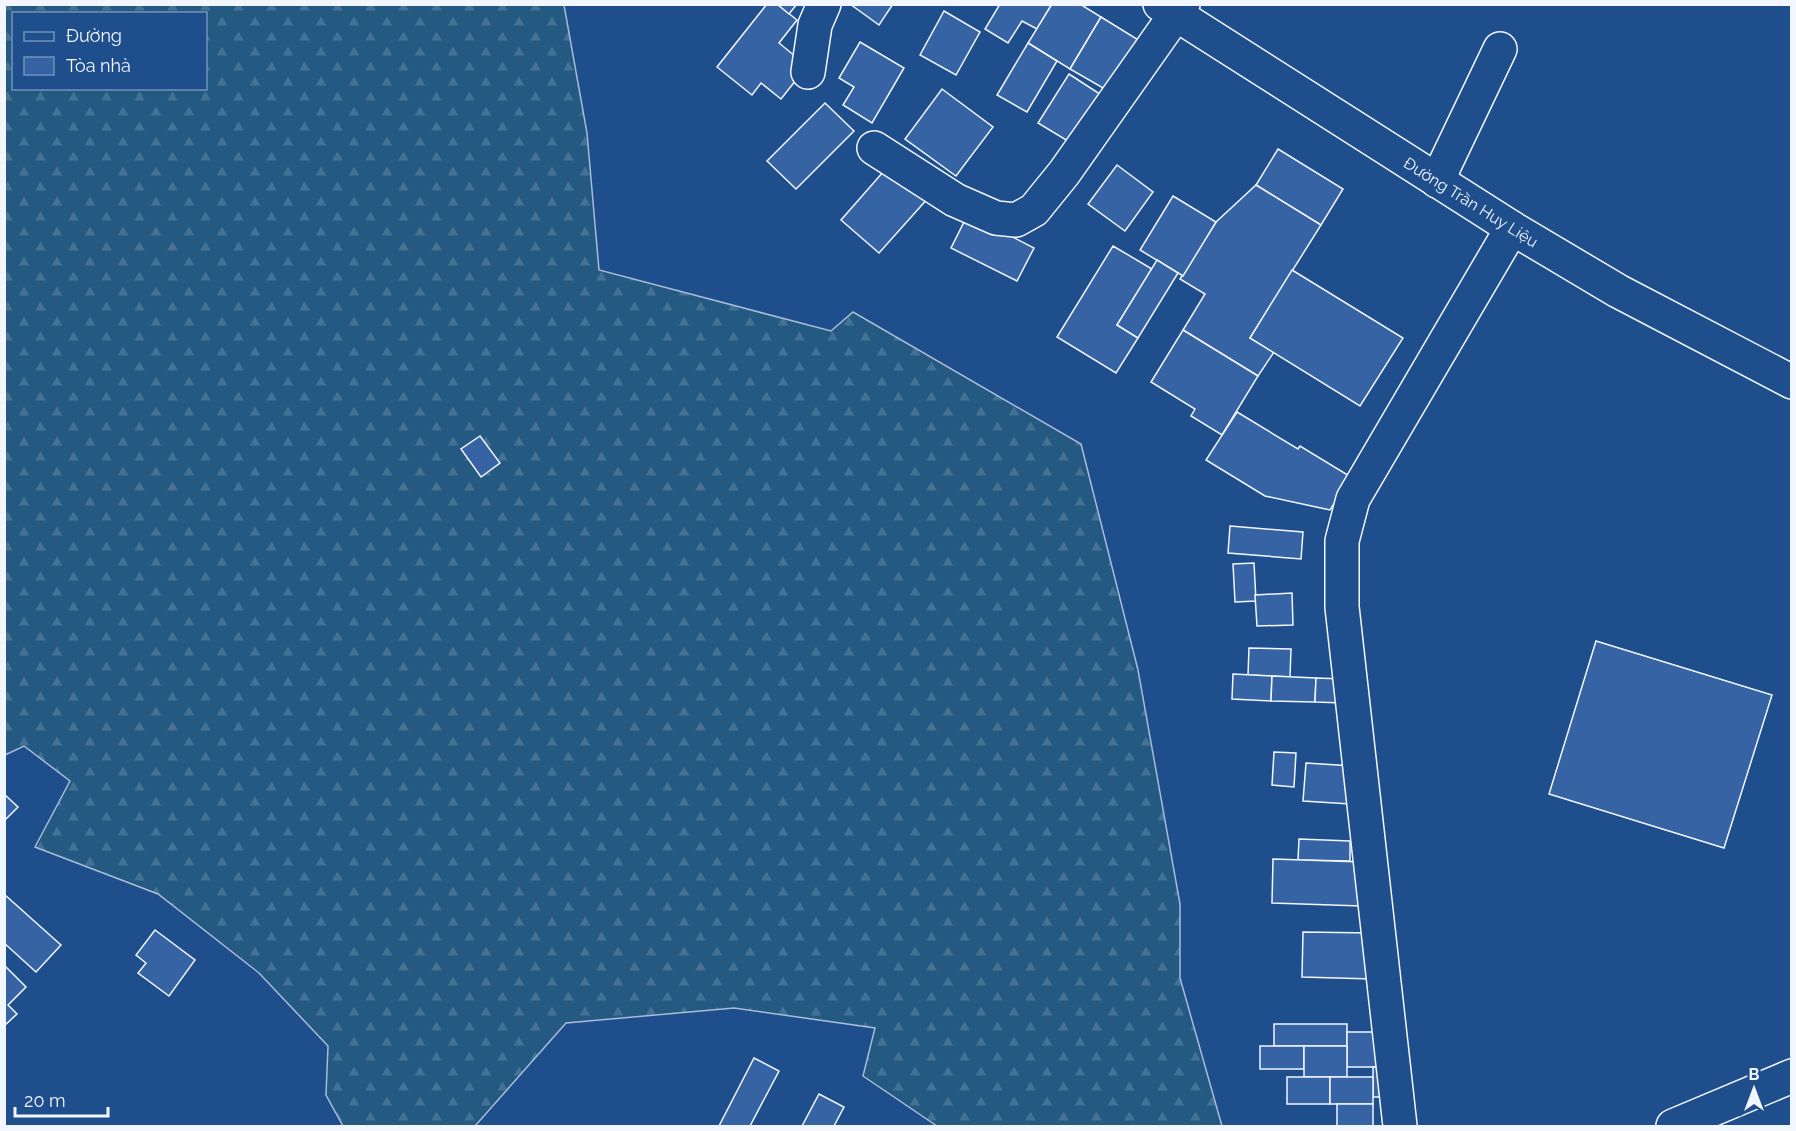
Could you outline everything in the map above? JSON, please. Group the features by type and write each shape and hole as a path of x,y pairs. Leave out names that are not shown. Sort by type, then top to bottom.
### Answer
{"main road":[{"path":"808,72 815,25 824,4"},
{"path":"874,148 955,200 996,218 1016,220 1034,210 1064,173 1172,8"},
{"name":"Đường Trần Huy Liệu","path":"1172,8 1437,182 1512,228 1618,291 1791,382"},
{"path":"1437,182 1500,49"},
{"path":"1400,1126 1342,607 1342,541 1353,499 1512,228"},
{"path":"1674,1126 1791,1076"}],"green space":[{"path":"5,5 564,5 587,133 599,270 831,331 853,312 1081,444 1138,670 1180,904 1180,978 1222,1126 937,1126 863,1076 875,1028 734,1008 566,1023 475,1126 343,1126 326,1095 328,1046 259,973 158,894 35,847 70,781 24,746 5,755"}],"building":[{"path":"767,4 777,4 797,20 779,43 807,66 781,99 761,83 752,95 717,67"},
{"path":"777,4 797,4 789,14"},
{"path":"850,4 893,4 879,25"},
{"path":"1000,4 1052,4 1037,29 1022,21 1008,43 985,29"},
{"path":"1052,4 1080,4 1101,17 1070,69 1028,43"},
{"path":"944,11 980,32 956,75 920,55"},
{"path":"1101,17 1140,41 1110,92 1070,69"},
{"path":"860,42 904,68 872,123 843,105 854,87 839,78"},
{"path":"1028,43 1057,61 1027,112 997,95"},
{"path":"1069,74 1106,98 1076,146 1038,123"},
{"path":"942,89 993,127 956,176 905,139"},
{"path":"825,103 854,131 796,189 767,161"},
{"path":"1278,149 1343,189 1321,225 1256,185"},
{"path":"891,163 929,197 879,253 841,220"},
{"path":"1117,165 1153,192 1125,231 1088,204"},
{"path":"1256,185 1321,225 1250,338 1274,352 1258,376 1183,330 1205,294 1180,279 1216,222"},
{"path":"1173,196 1216,222 1183,276 1140,250"},
{"path":"968,214 1034,248 1017,281 951,248"},
{"path":"1113,246 1152,269 1117,325 1138,338 1116,373 1057,337"},
{"path":"1157,260 1178,273 1138,338 1117,325"},
{"path":"1292,270 1403,338 1360,406 1250,338"},
{"path":"1183,330 1258,376 1222,435 1191,416 1195,409 1151,382"},
{"path":"1237,412 1298,449 1300,446 1351,477 1330,510 1265,496 1206,460"},
{"path":"480,436 500,463 481,477 461,449"},
{"path":"1230,526 1303,532 1301,559 1228,553"},
{"path":"1254,563 1256,601 1235,602 1233,564"},
{"path":"1292,593 1293,625 1257,626 1255,595"},
{"path":"1596,641 1772,695 1724,848 1549,794"},
{"path":"1249,648 1291,649 1290,677 1248,675"},
{"path":"1233,674 1272,676 1271,701 1232,699"},
{"path":"1272,676 1316,678 1315,702 1271,701"},
{"path":"1316,678 1344,679 1343,703 1315,702"},
{"path":"1274,752 1296,753 1294,787 1272,785"},
{"path":"1306,763 1353,766 1350,804 1303,801"},
{"path":"4,794 18,807 4,821"},
{"path":"1299,839 1350,841 1350,861 1298,860"},
{"path":"1273,859 1362,862 1361,906 1272,903"},
{"path":"4,895 61,945 36,972 4,943"},
{"path":"155,930 195,960 169,996 138,973 146,963 136,955"},
{"path":"1303,932 1373,933 1372,979 1302,977"},
{"path":"4,965 26,987 8,1005 17,1014 4,1026"},
{"path":"1274,1024 1347,1024 1347,1046 1274,1046"},
{"path":"1347,1032 1387,1032 1387,1067 1347,1067"},
{"path":"1260,1046 1304,1046 1304,1069 1260,1069"},
{"path":"1304,1046 1347,1046 1347,1077 1304,1077"},
{"path":"754,1058 779,1071 750,1126 719,1126"},
{"path":"1373,1067 1387,1067 1387,1097 1373,1097"},
{"path":"1287,1077 1330,1077 1330,1104 1287,1104"},
{"path":"1330,1077 1373,1077 1373,1104 1330,1104"},
{"path":"819,1094 844,1107 834,1126 802,1126"},
{"path":"1337,1104 1373,1104 1373,1126 1337,1126"}]}
